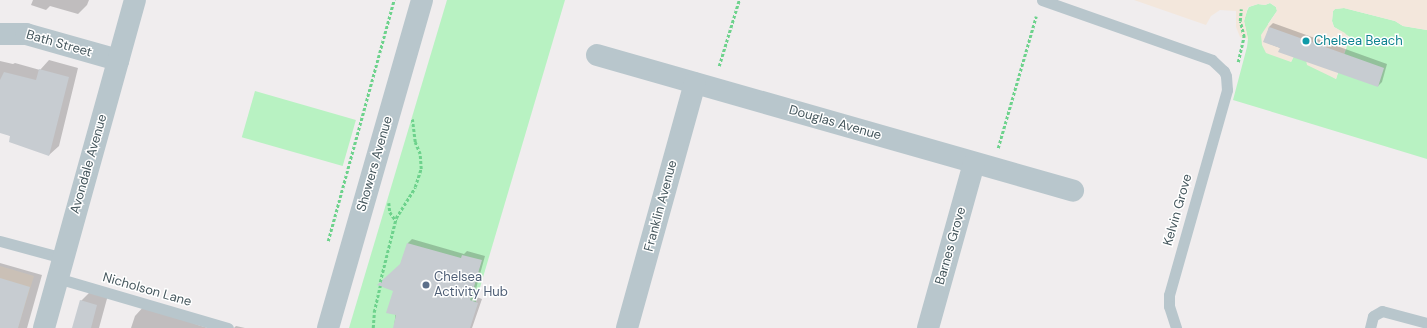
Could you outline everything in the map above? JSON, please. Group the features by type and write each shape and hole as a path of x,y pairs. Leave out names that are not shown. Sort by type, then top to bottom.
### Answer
{"street":[{"name":"Avondale Avenue","path":"44,328 135,0"},
{"name":"Showers Avenue","path":"328,328 422,0"},
{"name":"Bath Street","path":"0,34 26,34 118,60"},
{"name":"Douglas Avenue","path":"597,55 1073,191"},
{"name":"Franklin Avenue","path":"627,328 704,86"},
{"name":"Barnes Grove","path":"928,328 983,166"}],"lane":[{"name":"Kelvin Grove","path":"1042,0 1212,60 1224,71 1228,84 1169,295 1169,306 1176,328"},
{"path":"0,242 63,258"},
{"name":"Nicholson Lane","path":"57,278 228,328"},
{"path":"1370,328 1373,316 1382,311 1427,323"}],"path":[{"path":"326,246 394,0"},
{"path":"704,86 739,0"},
{"path":"1241,9 1240,21 1244,37 1243,47"},
{"path":"983,166 1036,15"},
{"path":"373,328 374,312 396,218 415,187 421,169 420,154 415,142 412,124 413,113"}],"shaded area":[{"path":"0,266 34,276 18,328 0,328"}],"green space":[{"path":"447,0 565,0 468,328 349,328"},
{"path":"1270,3 1276,7 1277,11 1268,24 1291,62 1294,56 1307,60 1336,79 1350,37 1334,27 1332,21 1333,11 1335,9 1344,8 1395,21 1403,26 1427,30 1427,159 1233,100 1247,47 1248,39 1244,21 1247,11 1249,7 1258,4 1265,5"},
{"path":"255,91 356,120 343,166 242,137"}],"sand":[{"name":"Chelsea Beach","path":"1134,0 1427,0 1427,30 1403,26 1395,21 1344,8 1335,9 1333,11 1332,21 1334,27 1345,33 1351,42 1346,46 1336,79 1307,65 1306,60 1294,56 1291,62 1266,53 1262,45 1261,35 1277,11 1276,7 1270,3 1248,7 1244,21 1248,39 1240,37 1236,27 1236,11 1220,10 1211,16 1206,25"}],"building":[{"path":"1269,27 1384,68 1378,87 1278,52 1280,48 1263,42"},
{"path":"39,69 69,77 49,156 9,142 10,136 0,133 0,80 4,72 36,80"},
{"name":"Chelsea Activity Hub","path":"407,243 461,258 462,255 482,260 470,300 478,303 470,328 393,328 396,315 386,313 393,291 377,285 400,264"},
{"path":"0,278 30,287 18,328 0,328"},
{"path":"80,300 97,305 91,328 72,328"}],"place":[{"name":"Chelsea Beach","path":"1306,41"},
{"name":"Chelsea Activity Hub","path":"426,285"}]}
